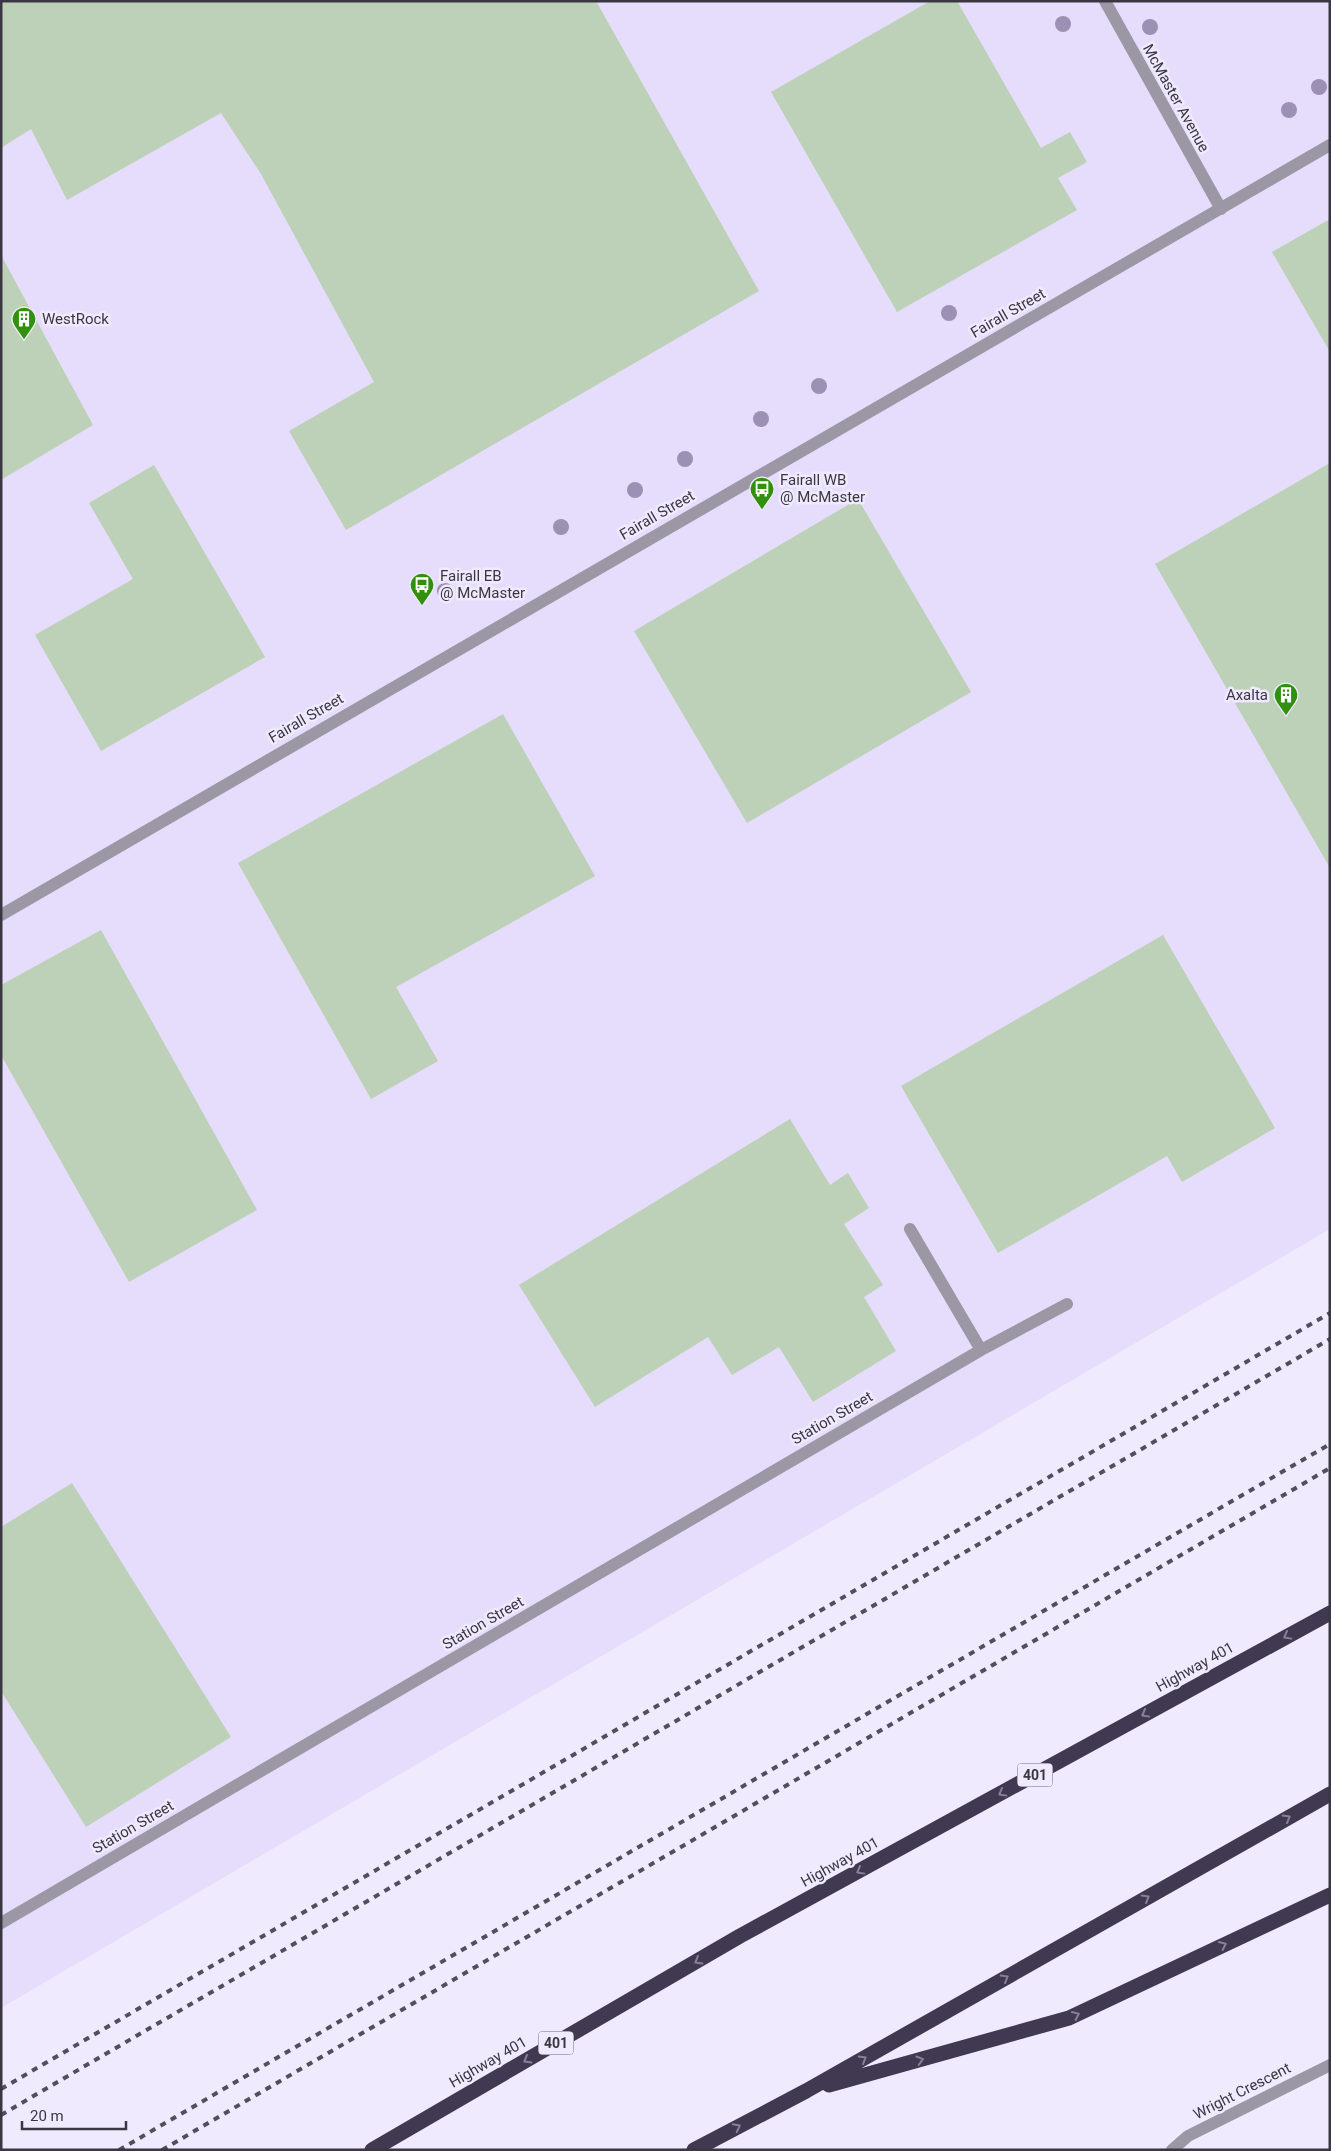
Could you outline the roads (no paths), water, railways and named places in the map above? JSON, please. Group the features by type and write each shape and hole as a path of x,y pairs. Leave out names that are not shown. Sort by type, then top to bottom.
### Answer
{"highway":[{"name":"Highway 401","path":"372,2150 740,1936 1330,1613"},
{"path":"694,2150 806,2091 1330,1794"},
{"path":"806,2091 1069,2018 1330,1895"}],"street":[{"name":"McMaster Avenue","path":"1105,1 1221,209"},
{"name":"Fairall Street","path":"1,915 1330,145"},
{"path":"910,1229 981,1350"},
{"name":"Station Street","path":"1,1923 981,1350 1066,1304"},
{"name":"Wright Crescent","path":"1172,2150 1188,2136 1330,2065"}],"railway":[{"path":"1,2089 1330,1313"},
{"path":"1,2115 1330,1339"},
{"path":"119,2150 1330,1444"},
{"path":"162,2150 1330,1468"}],"place":[{"name":"WestRock","path":"24,340"},
{"name":"Fairall WB @ McMaster","path":"762,510"},
{"name":"Fairall EB @ McMaster","path":"422,606"},
{"name":"Axalta","path":"1286,716"}]}
